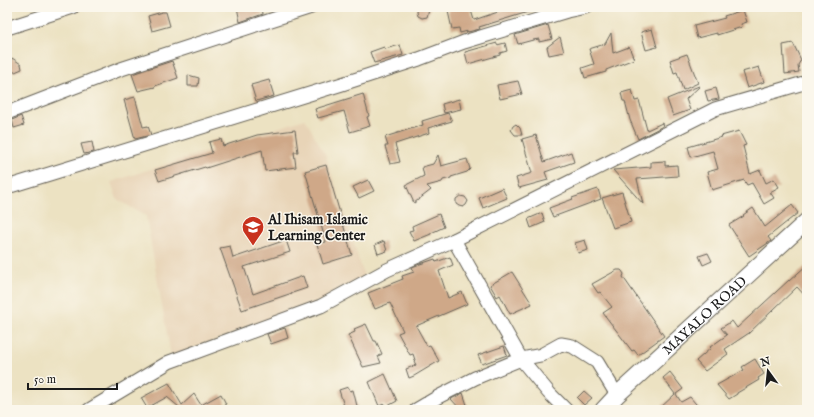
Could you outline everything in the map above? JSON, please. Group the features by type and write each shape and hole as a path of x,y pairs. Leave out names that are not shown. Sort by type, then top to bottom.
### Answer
{"street":[{"path":"7,28 57,9 73,7"},
{"path":"7,113 121,69 311,7"},
{"path":"7,187 342,84 469,41 567,11 586,7"},
{"path":"89,410 169,362 321,306 387,270 454,240 715,109 748,98 807,82"},
{"name":"MAYALO ROAD","path":"603,410 617,395 807,221"},
{"path":"454,240 520,359 549,393 566,410"},
{"path":"416,410 438,396 475,378 520,359 541,355 561,344 572,346 597,362 617,395"}],"shaded area":[{"name":"Al Ihisam Islamic Learning Center","path":"305,119 326,156 365,279 324,302 171,356 146,216 117,199 111,182"}],"building":[{"path":"237,7 262,7 263,14 240,22"},
{"path":"418,7 430,7 427,17 422,18 418,16"},
{"path":"447,7 470,7 474,20 504,10 504,7 537,7 538,9 479,27 480,29 460,33 459,28 452,29"},
{"path":"743,10 747,22 741,24 742,27 717,35 717,33 697,38 694,26 725,18 724,16"},
{"path":"166,12 170,26 152,31 148,16"},
{"path":"548,25 552,39 539,42 539,39 518,44 515,35"},
{"path":"652,29 657,47 646,50 641,32"},
{"path":"611,33 613,53 629,47 634,59 606,70 606,72 585,78 582,68 594,64 589,49 605,44"},
{"path":"560,37 564,52 549,55 547,47"},
{"path":"497,43 497,45 505,43 507,51 500,53 500,55 468,64 465,52"},
{"path":"793,43 801,60 798,65 799,72 785,74 783,45"},
{"path":"400,45 403,55 374,63 370,52 384,47 385,49"},
{"path":"687,54 698,83 683,90 677,72 674,73 670,60"},
{"path":"12,58 21,64 22,69 15,72 9,70 8,67"},
{"path":"172,61 178,78 155,87 138,91 132,74"},
{"path":"759,67 764,82 747,88 742,72"},
{"path":"188,75 199,78 198,86 188,86"},
{"path":"269,80 274,96 256,101 251,85"},
{"path":"518,81 522,94 500,99 497,85"},
{"path":"699,86 686,99 690,110 673,116 667,99"},
{"path":"716,88 719,99 708,101 705,91"},
{"path":"632,90 635,101 639,100 647,130 662,123 663,126 638,139 621,93"},
{"path":"363,94 370,126 350,132 344,111 318,118 315,109"},
{"path":"135,97 143,127 148,126 151,135 135,139 124,100"},
{"path":"459,99 461,109 444,113 442,104"},
{"path":"448,113 452,121 428,128 429,133 395,144 400,162 390,164 385,146 388,146 385,137 423,125 422,121"},
{"path":"21,116 24,125 14,128 12,120"},
{"path":"516,124 520,128 522,135 515,135 511,130"},
{"path":"295,130 298,152 294,152 296,167 265,171 262,150 159,181 155,170 212,153 209,142 221,139 223,146 257,135"},
{"path":"739,131 746,145 743,146 750,174 760,170 766,183 774,179 779,187 770,192 774,198 764,204 752,183 747,185 744,180 712,190 707,172 718,169 713,151 691,157 688,147"},
{"path":"536,135 544,162 571,152 574,162 545,172 548,180 519,188 516,178 532,173 522,139"},
{"path":"92,142 94,152 84,154 81,144"},
{"path":"438,155 441,166 467,159 470,169 467,172 443,180 442,182 427,186 431,190 414,203 406,185 424,176 422,167 433,164"},
{"path":"665,161 665,166 677,165 678,176 637,179 643,204 613,170 651,167 651,162"},
{"path":"326,165 352,255 323,264 317,244 326,242 305,171"},
{"path":"368,180 374,191 359,198 353,187"},
{"path":"502,188 507,198 483,208 479,198"},
{"path":"598,189 601,199 553,217 549,208"},
{"path":"622,192 631,222 613,228 602,198"},
{"path":"460,196 465,197 468,201 463,207 456,204 456,199"},
{"path":"792,205 798,213 768,237 771,241 749,256 729,225 744,216 743,215 753,208 765,227"},
{"path":"542,213 545,222 531,228 528,219"},
{"path":"439,214 444,227 414,241 409,231 413,230 412,226"},
{"path":"286,240 290,252 244,267 253,294 303,276 307,288 242,310 220,248 230,246 233,258"},
{"path":"585,240 588,250 578,253 575,243"},
{"path":"384,241 387,251 378,254 375,245"},
{"path":"708,253 712,261 703,265 699,256"},
{"path":"450,257 453,265 439,271 448,298 462,292 467,304 416,326 427,346 430,345 439,361 409,378 406,369 416,365 415,360 413,354 410,355 398,333 403,331 390,303 375,309 368,293 403,279 402,276 414,272 412,267 435,259 436,262"},
{"path":"807,265 807,298 797,287 749,333 725,349 728,354 705,371 696,361 711,348 710,347 727,335 721,328 732,321 737,328"},
{"path":"617,270 622,271 624,274 623,277 664,336 638,355 634,350 632,351 603,313 612,307 600,292 598,293 592,284"},
{"path":"512,272 532,304 510,314 500,295 497,297 490,285"},
{"path":"366,324 382,354 378,356 381,363 363,367 348,335 355,332 354,329"},
{"path":"285,328 288,338 271,344 267,334"},
{"path":"504,346 507,355 482,364 478,355"},
{"path":"755,359 764,374 758,378 759,380 729,399 717,385 744,370 742,367"},
{"path":"670,372 683,389 676,394 681,402 690,397 701,410 658,410 675,394 663,378"},
{"path":"385,374 397,401 386,407 384,404 379,406 369,382"},
{"path":"169,383 182,405 194,394 201,405 221,394 226,404 215,410 176,410 179,407 167,397 147,408 141,398"},
{"path":"348,387 350,391 353,390 358,410 345,410 339,390"},
{"path":"584,391 592,398 584,405 577,398"},
{"path":"463,393 467,405 461,410 451,399"}],"place":[{"name":"Al Ihisam Islamic Learning Center","path":"253,246"}]}
